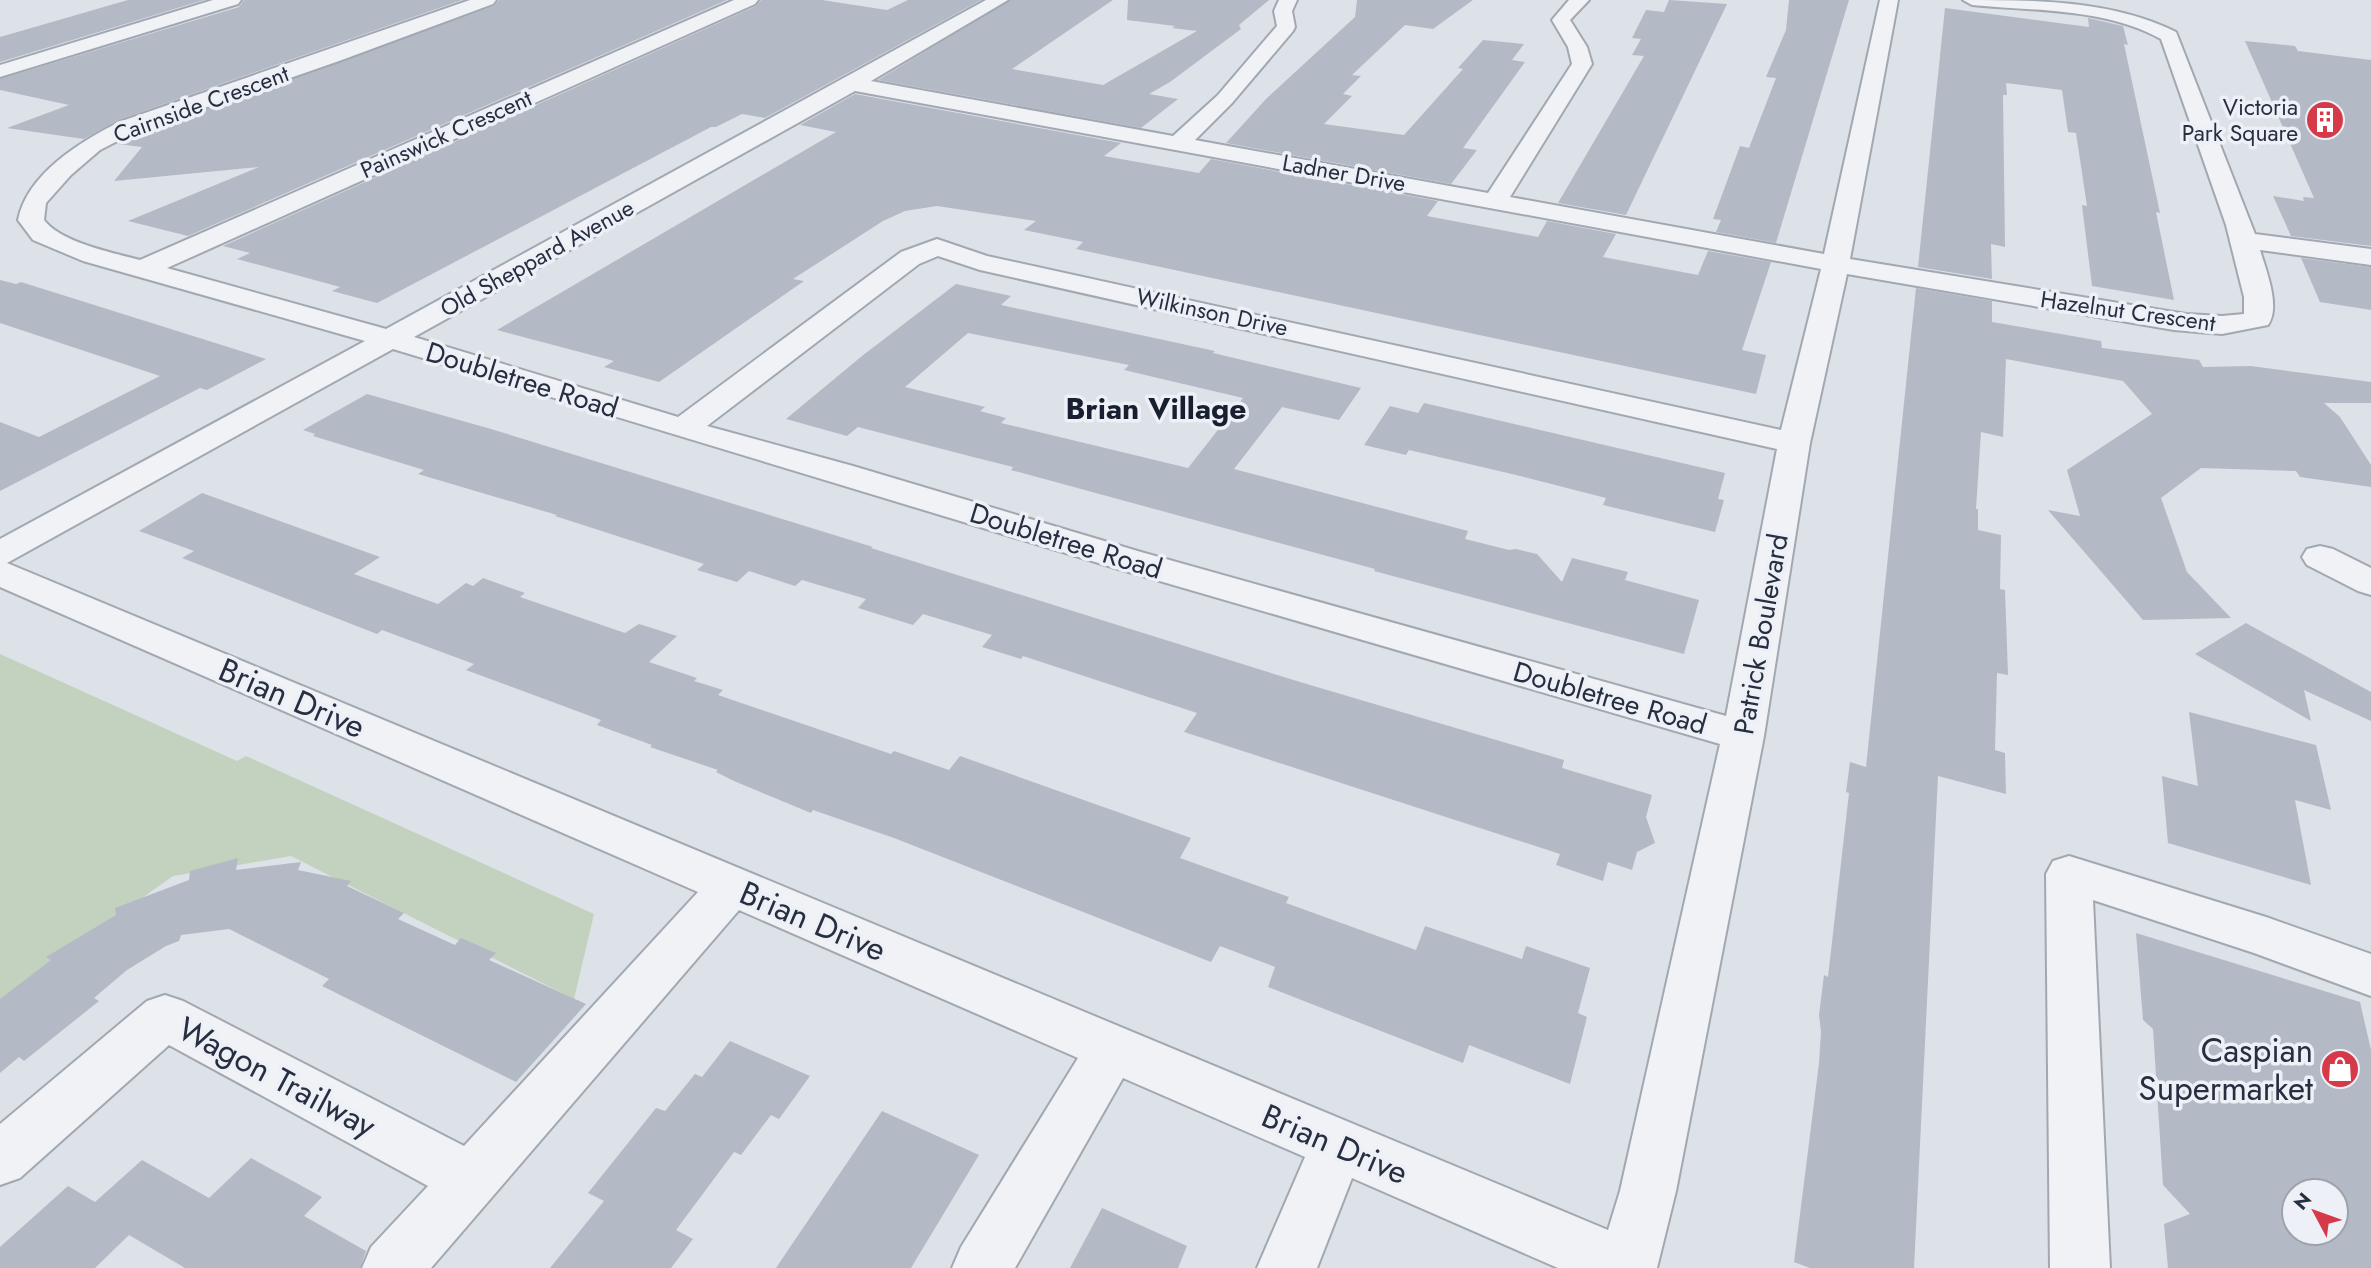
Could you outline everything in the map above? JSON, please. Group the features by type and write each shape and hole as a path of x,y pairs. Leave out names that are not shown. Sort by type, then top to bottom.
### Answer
{"street":[{"path":"0,71 232,0"},
{"name":"Cairnside Crescent","path":"390,339 92,255 42,235 31,220 34,201 92,145 127,127 332,57 487,0"},
{"name":"Painswick Crescent","path":"143,269 749,0"},
{"name":"Old Sheppard Avenue","path":"0,554 852,84 999,0"},
{"path":"1180,142 1225,99 1286,27 1283,11 1288,0"},
{"path":"1495,201 1582,64 1583,54 1567,34 1561,20 1580,0"},
{"name":"Patrick Boulevard","path":"1627,1268 1651,1178 1743,736 1794,443 1835,264 1889,0"},
{"name":"Hazelnut Crescent","path":"1835,264 2203,326 2226,325 2258,318 2261,306 2243,240 2169,36 2157,27 2131,18 1972,0"},
{"name":"Ladner Drive","path":"852,84 1835,264"},
{"path":"2243,240 2371,257"},
{"name":"Wilkinson Drive","path":"683,429 910,258 937,247 981,262 1794,443"},
{"name":"Doubletree Road","path":"390,339 683,429 1743,736"},
{"path":"2320,556 2371,583"},
{"name":"Brian Drive","path":"0,573 1627,1268"},
{"path":"2080,1268 2069,874 2266,937 2371,975"},
{"path":"393,1268 732,886"},
{"name":"Wagon Trailway","path":"0,1159 165,1017 470,1179"},
{"path":"982,1268 1112,1048"},
{"path":"1287,1268 1338,1145"}],"green space":[{"path":"0,654 237,761 246,756 594,914 574,999 291,856 173,876 0,999"}],"building":[{"path":"128,0 204,0 0,62 0,37"},
{"path":"244,0 462,0 118,120 84,139 7,128 69,105 0,90 0,79 239,7"},
{"path":"499,0 727,0 188,236 128,221 259,167 114,181 142,147 118,144 136,134 494,6"},
{"path":"761,0 822,0 887,10 908,0 981,0 765,118 742,114 711,127 377,303 332,291 340,287 237,259 250,253 223,246 756,6"},
{"path":"1010,0 1113,0 1012,69 1103,85 1197,31 1127,20 1128,0 1269,0 1239,25 1241,29 1170,82 1149,94 1178,99 1141,128 878,80"},
{"path":"1357,0 1473,0 1433,29 1405,25 1352,75 1361,76 1343,94 1352,96 1324,124 1404,135 1463,69 1458,68 1483,40 1524,44 1512,60 1525,62 1463,148 1477,150 1451,184 1226,143 1266,99 1355,17"},
{"path":"1669,0 1727,4 1626,215 1558,203 1644,56 1632,55 1641,39 1632,38 1646,10 1664,12"},
{"path":"1789,0 1849,0 1776,243 1716,232 1721,220 1713,219 1740,146 1749,148 1776,78 1766,77 1786,30"},
{"path":"1945,8 2089,27 2088,18 2123,26 2128,45 2124,44 2160,213 2156,212 2174,300 2092,286 2082,205 2087,206 2076,133 2068,132 2062,90 2006,83 2007,95 2003,95 2005,247 1991,244 1992,279 1918,267"},
{"path":"2245,41 2295,46 2298,51 2371,60 2371,246 2291,236 2273,196 2304,201 2303,197 2314,198"},
{"path":"855,94 1121,143 1104,156 1199,173 1211,159 1438,201 1427,216 1538,237 1547,221 1616,234 1603,257 1698,275 1708,251 1771,262 1742,350 1766,355 1756,394 1076,249 1083,242 1024,230 1036,221 937,206 905,211 883,221 793,279 804,281 659,382 604,367 614,361 497,330 836,132 800,125"},
{"path":"2301,258 2371,267 2371,310 2320,302"},
{"path":"0,280 16,284 21,282 266,359 207,390 200,388 0,491 0,422 39,437 160,376 0,323"},
{"path":"956,284 1011,296 1001,305 1215,351 1213,353 1361,388 1339,420 1282,407 1234,469 1468,531 1465,539 1537,554 1562,582 1572,558 1628,572 1625,580 1699,600 1684,654 1011,470 1013,467 858,427 847,436 786,419","holes":["968,333 1129,365 1124,370 1243,398 1188,468 1001,423 1006,418 980,411 985,407 905,387"]},
{"path":"1916,288 1992,301 1992,322 2101,341 2102,348 2199,360 2203,367 2251,366 2371,382 2371,403 2324,403 2340,417 2371,465 2371,487 2300,477 2296,471 2201,468 2161,498 2187,572 2231,618 2143,620 2048,510 2080,516 2067,470 2152,414 2123,381 2006,359 2003,437 1981,432 1976,509 1978,530 2001,535 2000,589 2005,590 2008,675 1997,673 1995,750 2005,753 2006,794 1938,776 1914,1268 1810,1268 1794,1262 1819,1063 1819,1015 1824,975 1828,977 1849,793 1846,792 1850,762 1866,767"},
{"path":"367,394 491,429 1300,682 1564,760 1562,768 1652,795 1646,817 1655,843 1637,852 1632,870 1608,862 1603,881 1556,865 1560,854 1184,732 1197,713 1023,656 1021,659 982,647 992,635 923,614 913,625 858,608 866,599 802,580 795,586 749,571 737,582 697,570 704,564 555,516 557,515 418,474 424,470 313,436 315,434 303,430"},
{"path":"1424,403 1725,473 1718,499 1724,500 1715,532 1603,505 1606,498 1512,474 1409,450 1406,455 1364,445 1390,406 1418,413"},
{"path":"202,493 380,557 354,574 438,604 466,583 473,586 483,578 525,593 520,597 625,633 639,624 677,636 649,662 723,690 718,695 891,754 894,751 949,770 960,756 1191,838 1180,858 1289,897 1286,903 1416,950 1425,926 1522,959 1526,946 1590,968 1578,1013 1587,1017 1570,1084 1469,1045 1463,1063 1268,987 1275,967 1220,946 1211,962 894,838 813,810 811,813 734,781 716,772 718,770 650,747 652,745 597,725 601,720 466,670 474,664 382,630 377,634 182,558 194,551 139,531"},
{"path":"2246,623 2371,692 2371,721 2304,690 2311,721 2195,654"},
{"path":"2189,712 2316,745 2331,810 2295,800 2311,885 2168,843 2162,776 2198,786"},
{"path":"238,858 236,870 301,862 298,870 351,881 347,886 404,913 398,919 455,945 461,938 496,953 489,960 586,1004 516,1082 322,986 329,979 229,929 181,935 179,941 127,970 94,998 99,1001 24,1061 19,1057 0,1073 0,999 51,960 46,957 116,915 115,908 189,880 190,871"},
{"path":"2136,933 2360,1002 2371,1050 2371,1268 2168,1268 2164,1224 2190,1214 2163,1185 2153,1029 2143,1020"},
{"path":"730,1041 810,1076 779,1119 771,1115 741,1155 734,1152 676,1230 693,1239 671,1268 550,1268 604,1201 588,1193 656,1108 665,1111 695,1074 702,1077"},
{"path":"882,1111 979,1155 911,1268 776,1268"},
{"path":"251,1158 322,1197 304,1216 366,1251 360,1268 185,1268 129,1235 95,1268 0,1268 0,1247 68,1186 95,1202 142,1160 209,1198"},
{"path":"1102,1208 1187,1246 1178,1268 1070,1268"}],"place":[{"name":"Victoria Park Square","path":"2325,120"},
{"name":"Caspian Supermarket","path":"2340,1069"}],"district":[{"name":"Brian Village","path":"1156,408"}]}
